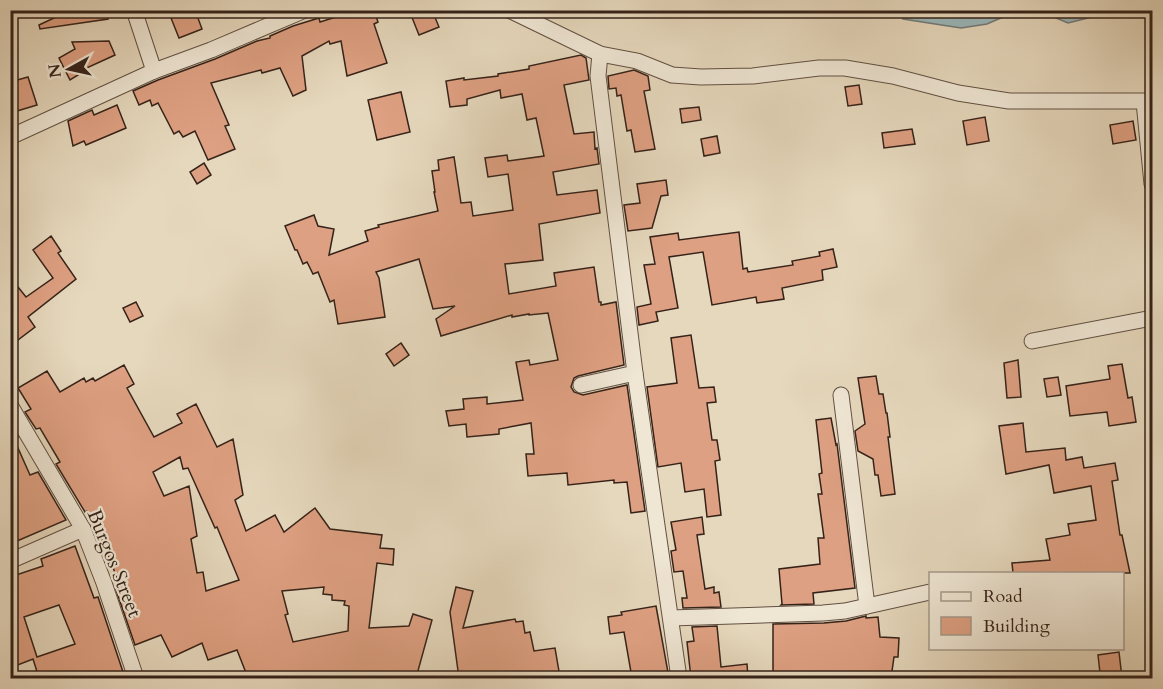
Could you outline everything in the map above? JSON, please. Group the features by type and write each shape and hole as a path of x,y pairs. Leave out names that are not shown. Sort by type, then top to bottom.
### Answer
{"street":[{"path":"134,10 154,71"},
{"path":"10,137 154,71 305,10"},
{"path":"509,10 600,54 638,61 672,75 753,76 819,68 845,68 893,76 958,93 1009,101 1148,102 1152,184"},
{"path":"600,54 598,76 635,373 679,678"},
{"path":"1032,341 1152,318"},
{"path":"581,385 635,373"},
{"path":"841,395 867,606"},
{"name":"Burgos Street","path":"10,405 82,530 104,583 136,678"},
{"path":"10,561 82,530"},
{"path":"670,618 823,614 929,592"}],"water":[{"path":"894,11 911,11 915,14 936,13 938,17 944,17 951,12 1017,11 987,24 961,28 903,19"},
{"path":"1039,11 1054,11 1059,17 1077,11 1102,11 1088,18 1068,23 1049,15 1037,17"}],"building":[{"path":"71,10 107,10 108,19 40,29 39,25"},
{"path":"195,10 202,29 179,38 171,18"},
{"path":"358,10 374,10 378,22 374,24 387,63 347,76 341,41 330,44 329,41 302,56 306,90 293,96 280,68 262,73 261,70 211,83 229,125 225,126 235,149 208,160 195,131 183,137 179,131 174,134 158,103 152,106 150,100 139,105 133,91 257,41 270,38 293,26 319,18 320,22"},
{"path":"422,10 432,10 439,27 419,35 411,15"},
{"path":"109,41 115,55 82,70 83,72 70,80 59,58 75,49 72,42"},
{"path":"581,55 586,58 589,80 564,85 574,134 594,132 599,164 553,172 557,195 597,190 600,213 539,224 543,260 505,264 509,294 556,286 554,273 594,267 599,302 601,305 616,302 624,365 578,376 574,378 571,387 574,392 583,395 627,385 645,511 631,513 627,482 614,483 614,480 568,485 567,473 528,476 526,454 534,454 531,423 499,429 499,434 467,437 466,424 449,426 446,411 464,409 463,399 487,397 487,404 523,400 516,362 529,360 530,365 558,360 548,313 512,317 512,315 441,336 436,319 455,306 433,309 419,259 376,272 385,317 338,324 334,300 330,302 318,272 313,274 307,262 303,264 285,226 314,215 318,226 334,229 329,255 368,241 365,231 379,227 378,225 438,211 432,171 439,170 438,160 454,157 461,203 471,202 473,216 513,210 508,174 488,177 485,158 507,155 508,161 544,156 536,118 527,120 522,94 501,98 500,90 467,99 467,105 450,107 446,81 498,76 498,74 529,69 529,66"},
{"path":"634,70 648,76 650,90 644,91 655,149 635,152 631,130 627,131 621,95 617,96 616,88 609,89 608,76"},
{"path":"28,77 37,105 17,111 10,91 10,82"},
{"path":"859,85 862,104 848,106 845,87"},
{"path":"401,92 410,132 377,140 368,100"},
{"path":"117,105 126,128 86,145 84,141 73,146 68,121 92,110 94,115"},
{"path":"699,107 701,120 682,123 680,109"},
{"path":"985,117 989,141 967,145 963,121"},
{"path":"1133,121 1136,140 1113,144 1110,125"},
{"path":"912,129 915,144 884,148 882,133"},
{"path":"717,136 720,153 704,156 701,139"},
{"path":"204,163 211,175 197,184 190,172"},
{"path":"666,180 668,195 661,196 652,228 628,231 624,205 640,203 637,184"},
{"path":"739,232 743,269 747,268 748,272 793,265 792,261 820,256 819,252 833,249 837,267 822,270 823,280 782,288 784,299 757,303 756,297 712,305 703,252 669,257 678,308 656,312 658,321 639,325 637,307 651,304 644,265 655,264 650,237 678,233 679,240"},
{"path":"51,236 61,251 58,253 76,279 28,317 35,327 10,346 10,277 26,297 53,278 33,250"},
{"path":"136,302 143,316 130,322 123,308"},
{"path":"691,335 699,388 714,387 716,402 707,403 712,440 717,440 720,460 715,461 721,515 707,517 704,489 685,492 681,463 658,467 647,387 677,383 671,338"},
{"path":"401,343 409,355 394,366 386,354"},
{"path":"1018,360 1021,397 1007,398 1004,363"},
{"path":"1122,364 1128,398 1132,397 1136,422 1109,426 1107,412 1070,416 1066,386 1110,379 1108,366"},
{"path":"124,365 134,384 127,388 154,437 182,423 177,414 196,404 217,447 233,439 243,495 235,500 246,531 275,515 284,532 315,508 330,529 382,535 380,548 394,549 393,565 377,563 369,628 409,626 413,614 432,620 416,678 248,678 237,650 208,660 202,643 172,657 161,635 135,645 116,590 121,588 97,527 94,528 87,511 85,512 56,464 60,462 40,428 36,429 25,412 31,409 18,388 47,371 60,392 84,378 86,382 93,378 95,381","holes":["180,457 183,469 188,468 215,528 217,527 239,580 206,591 203,572 197,573 191,539 197,536 189,486 164,496 153,472","324,587 323,594 332,595 332,600 345,601 344,605 349,606 348,631 293,642 285,615 288,614 282,591"]},
{"path":"876,376 879,394 883,394 887,413 895,494 881,496 873,459 858,451 855,431 865,424 858,378"},
{"path":"1058,377 1061,395 1047,397 1044,379"},
{"path":"831,418 837,444 855,588 813,593 814,604 781,605 779,569 820,564 818,538 824,538 818,494 822,494 819,474 822,473 816,420"},
{"path":"1023,423 1026,452 1065,448 1066,460 1082,457 1084,468 1115,463 1118,480 1112,481 1120,535 1122,535 1130,573 1013,572 1012,563 1050,560 1046,539 1070,535 1068,524 1096,520 1091,486 1054,493 1049,465 1006,474 999,426"},
{"path":"10,425 18,437 14,439 30,475 38,472 66,520 10,544"},
{"path":"702,517 704,534 697,535 705,589 714,587 714,593 719,592 721,607 683,608 682,598 687,598 683,571 674,572 671,551 676,550 671,522"},
{"path":"75,546 94,598 98,597 125,678 39,678 33,659 10,668 10,577 43,566 41,559","holes":["59,605 75,644 37,657 24,617"]},
{"path":"456,587 473,591 463,628 515,619 516,622 523,621 525,633 530,632 534,651 555,648 560,677 524,678 523,673 500,678 459,678 450,612"},
{"path":"656,606 669,678 632,678 624,632 610,634 608,617 622,615 621,612"},
{"path":"866,616 866,618 878,617 880,637 899,638 898,657 894,657 891,678 866,678 859,677 860,675 810,672 810,678 773,678 773,624 824,623"},
{"path":"717,626 721,667 747,664 748,678 691,678 687,642 694,641 692,627"},
{"path":"1119,652 1122,678 1106,678 1105,673 1100,673 1098,655"}]}
